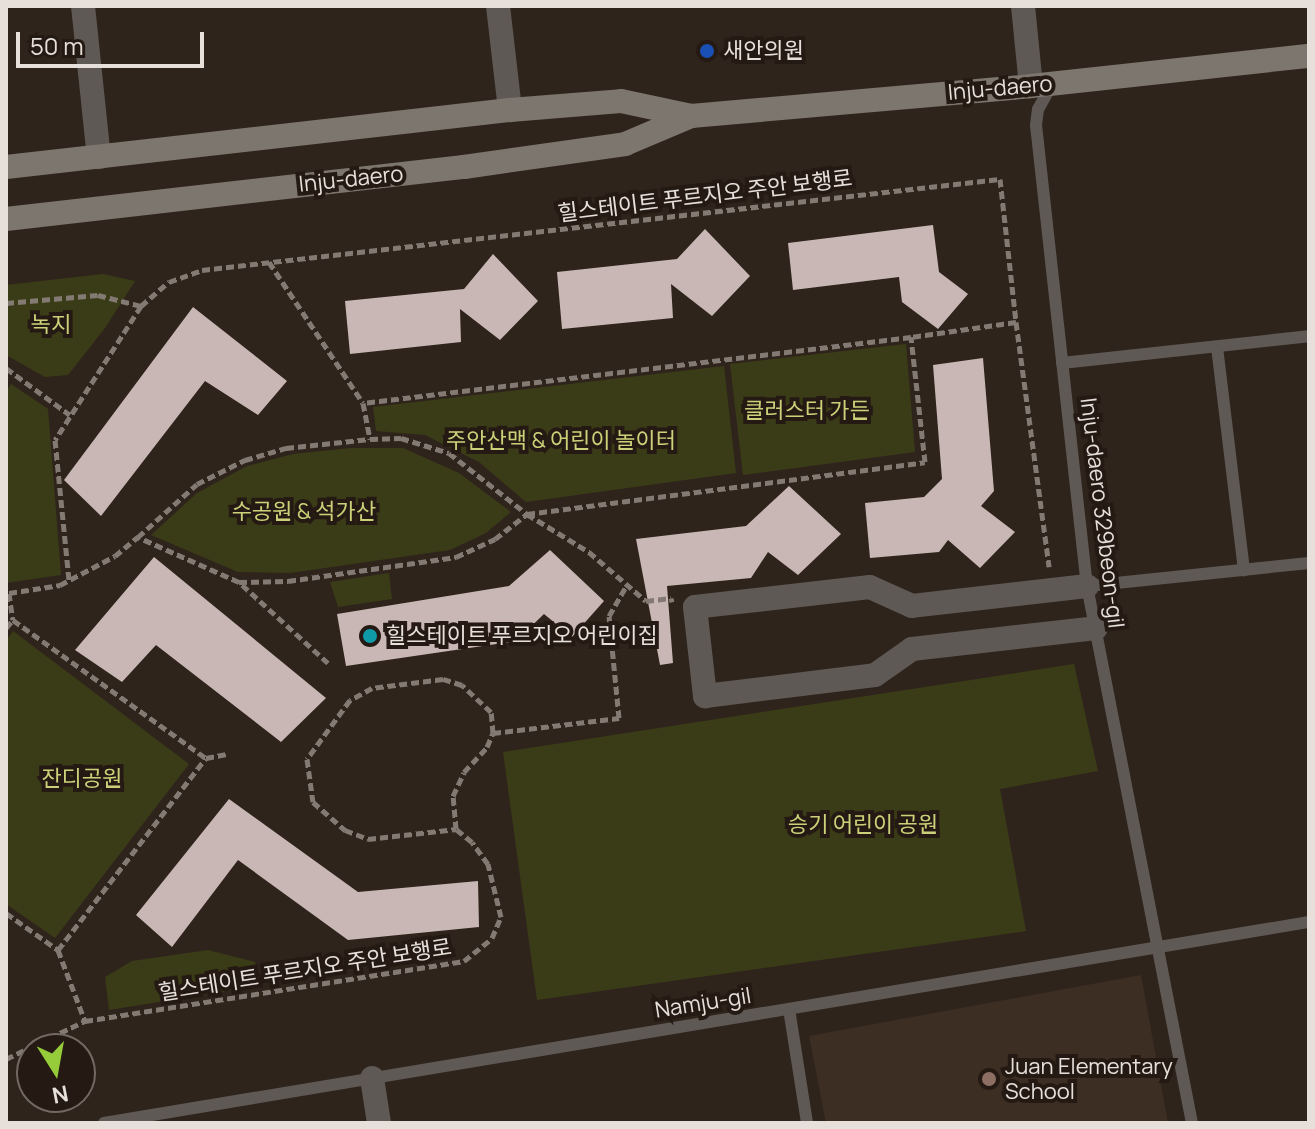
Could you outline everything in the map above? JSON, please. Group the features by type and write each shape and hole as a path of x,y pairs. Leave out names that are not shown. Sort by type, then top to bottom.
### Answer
{"main road":[{"name":"Inju-daero","path":"6,167 510,110 621,101 691,116 1042,85 1309,56"},
{"name":"Inju-daero","path":"6,219 464,167 625,144 691,116"}],"street":[{"path":"83,6 99,157"},
{"path":"498,6 510,110"},
{"path":"1023,6 1042,85"},
{"path":"1087,586 912,606 870,587 695,607 705,696 875,675 912,649 1096,628"},
{"path":"372,1078 379,1123"}],"lane":[{"name":"Inju-daero 329beon-gil","path":"1042,85 1036,125 1087,586 1192,1123"},
{"path":"1062,363 1309,336"},
{"path":"1217,347 1244,570"},
{"path":"1087,586 1309,563"},
{"name":"Namju-gil","path":"104,1123 132,1121 1309,922"},
{"path":"789,1009 807,1123"}],"path":[{"name":"힐스테이트 푸르지오 주안 보행로","path":"69,581 55,440 141,306 169,282 191,273 269,262 1000,179 1050,577"},
{"path":"269,262 363,403 370,439"},
{"path":"6,303 98,295 141,306"},
{"path":"363,403 1016,322"},
{"path":"239,582 288,581 456,557 495,539 527,514 925,462 911,337"},
{"path":"7,370 70,415"},
{"path":"206,758 13,620 7,593 60,585 115,556 197,484 245,460 286,448 401,438 449,453 527,514 589,552 646,601 687,596"},
{"path":"138,537 239,582 328,663"},
{"path":"493,733 619,718 609,616 627,585"},
{"path":"671,598 673,612"},
{"path":"6,628 13,620"},
{"path":"443,679 462,685 491,712 493,733 487,747 464,772 453,796 456,829 368,839 345,830 313,802 307,759 350,700 372,688 443,679"},
{"path":"58,950 206,758 227,754"},
{"name":"힐스테이트 푸르지오 주안 보행로","path":"6,1059 85,1021 464,961 492,938 501,917 488,864 472,842 456,829"},
{"path":"6,913 58,950 85,1021"}],"shaded area":[{"name":"Juan Elementary School","path":"1141,975 1168,1123 826,1123 809,1036"}],"green space":[{"name":"녹지","path":"103,274 135,281 105,328 68,375 45,377 6,355 6,285"},
{"name":"클러스터 가든","path":"906,344 915,452 743,475 730,364"},
{"name":"주안산맥 & 어린이 놀이터","path":"724,366 736,473 526,502 479,462 425,435 376,431 373,407"},
{"path":"11,384 48,409 61,575 6,583 6,392"},
{"name":"수공원 & 석가산","path":"351,448 403,448 459,473 511,512 486,533 450,550 290,573 238,572 151,535 197,493 247,466 293,454"},
{"path":"389,573 392,599 338,607 330,582"},
{"name":"잔디공원","path":"13,631 189,764 55,938 6,904 6,641"},
{"name":"승기 어린이 공원","path":"1074,664 1098,771 1000,789 1026,931 537,1000 503,752"},
{"path":"208,950 255,962 258,986 109,1010 105,977 132,961"}],"building":[{"path":"933,225 939,272 968,294 938,329 902,302 899,277 793,290 788,243"},
{"path":"705,229 750,276 712,316 671,284 673,318 562,329 557,272 677,259"},
{"path":"493,254 538,301 500,340 460,309 461,342 350,354 345,301 464,289"},
{"path":"193,307 287,381 258,415 205,381 101,516 64,480"},
{"path":"983,358 994,491 981,506 1015,532 980,568 948,540 939,552 870,558 865,503 924,497 942,479 933,365"},
{"path":"789,486 841,534 798,575 768,552 751,578 667,586 673,663 660,665 636,539 746,526"},
{"path":"550,550 604,601 572,637 544,614 516,641 346,666 337,614 509,586"},
{"path":"154,557 326,698 281,742 156,645 122,682 75,650"},
{"path":"229,799 358,892 478,881 479,927 348,940 238,860 172,947 136,915"}],"place":[{"name":"새안의원","path":"707,51"},
{"name":"힐스테이트 푸르지오 어린이집","path":"370,636"},
{"name":"Juan Elementary School","path":"989,1079"}]}
